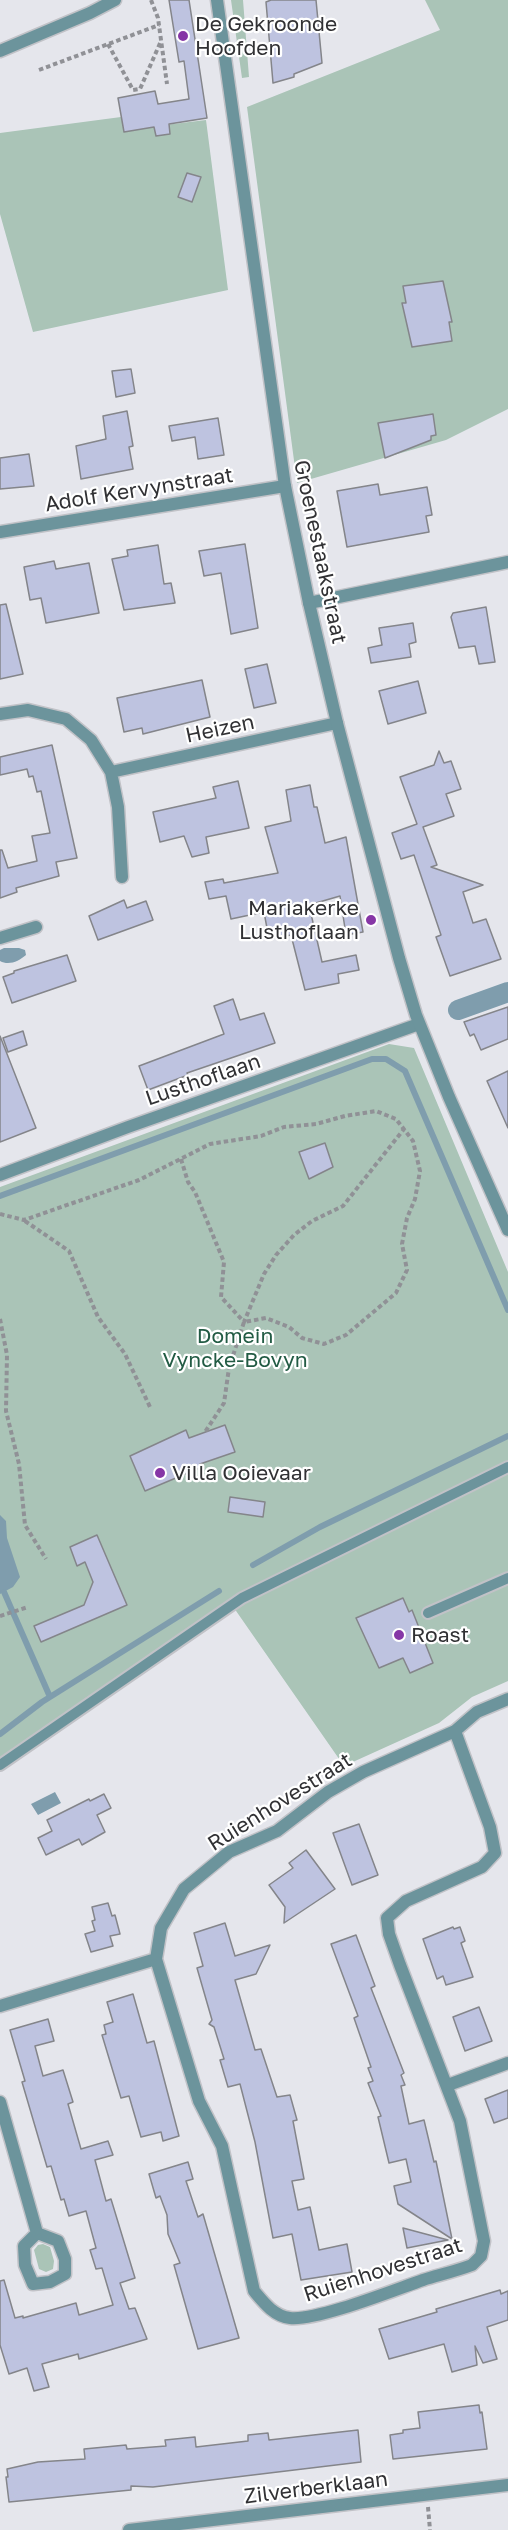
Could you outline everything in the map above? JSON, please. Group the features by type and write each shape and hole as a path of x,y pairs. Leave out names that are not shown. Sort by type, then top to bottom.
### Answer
{"street":[{"path":"0,51 115,0"},
{"name":"Groenestaakstraat","path":"217,0 285,486 337,723 399,958 419,1024 508,1230"},
{"name":"Adolf Kervynstraat","path":"0,532 285,486"},
{"path":"309,603 508,562"},
{"path":"0,714 28,710 66,719 91,740 111,772 118,807 122,877"},
{"name":"Heizen","path":"111,772 337,723"},
{"path":"0,938 36,927"},
{"name":"Lusthoflaan","path":"0,1175 419,1024"},
{"name":"Ruienhovestraat","path":"455,1731 490,1827 495,1853 482,1867 406,1901 387,1918 389,1934 400,1965 460,2121 484,2241 481,2256 472,2265 462,2269 308,2318 290,2318 278,2314 254,2291 222,2146 199,2101 156,1959 161,1928 184,1889 229,1852 277,1832 328,1792 363,1772 455,1731 477,1712 508,1698"},
{"path":"0,2006 156,1959"},
{"path":"448,2085 508,2063"},
{"path":"0,2102 37,2233"},
{"name":"Zilverberklaan","path":"129,2530 508,2485"}],"lane":[{"path":"0,1765 242,1598 508,1467"},
{"path":"428,1612 508,1578"}],"path":[{"path":"151,0 159,25 167,84"},
{"path":"39,70 159,25"},
{"path":"108,44 133,90 140,89 161,41"},
{"path":"24,1220 139,1180 210,1144 261,1136 285,1127 316,1124 376,1111 396,1119 413,1141 420,1171 402,1244 407,1270 396,1293 346,1335 324,1344 302,1338 289,1327 266,1318 244,1322"},
{"path":"205,1432 224,1402 229,1368 244,1322 264,1274 276,1255 294,1235 312,1221 343,1206 404,1129"},
{"path":"181,1159 188,1182 195,1192 224,1262 221,1297 244,1322"},
{"path":"0,1214 24,1220 69,1251 98,1317 125,1354 150,1407"},
{"path":"0,1319 7,1355 6,1411 19,1464 25,1525 46,1559"},
{"path":"0,1616 28,1607"},
{"path":"427,2495 430,2530"}],"green space":[{"path":"231,0 243,0 249,77 242,78"},
{"path":"425,0 508,0 508,409 446,440 297,483 247,107 440,30"},
{"path":"121,117 124,130 206,120 228,290 33,332 0,214 0,133"},
{"name":"Domein Vyncke-Bovyn","path":"389,1044 414,1048 508,1272 508,1681 472,1697 439,1723 344,1766 234,1608 61,1727 0,1772 0,1187"},
{"path":"43,2244 50,2247 54,2261 53,2269 46,2272 39,2269 34,2250 38,2245"}],"water":[{"path":"19,948 25,950 26,955 14,962 3,962 0,961 0,950"},
{"path":"0,1515 6,1521 7,1538 20,1577 13,1587 0,1594"},
{"path":"55,1792 61,1803 38,1815 31,1804"}],"building":[{"path":"169,0 189,0 207,118 169,124 170,134 156,136 154,127 124,132 118,98 155,91 158,104 189,99 184,61 179,62"},
{"path":"316,0 322,63 294,74 294,77 273,83 266,2"},
{"path":"187,173 201,177 192,202 178,197"},
{"path":"443,281 452,322 449,322 452,341 412,347 402,303 406,303 403,286"},
{"path":"131,369 135,393 116,397 112,371"},
{"path":"127,411 133,446 129,447 133,469 81,479 76,446 106,439 103,416"},
{"path":"433,414 436,435 431,436 431,440 385,458 378,423"},
{"path":"218,418 224,455 198,459 195,437 172,441 169,426"},
{"path":"29,454 34,486 0,489 0,458"},
{"path":"378,484 380,495 427,487 432,515 426,516 429,532 347,547 337,491"},
{"path":"245,544 258,628 231,634 221,573 204,576 199,551"},
{"path":"158,545 164,584 171,583 175,603 124,610 112,559 128,556 127,550"},
{"path":"54,561 56,569 89,563 99,613 46,623 41,598 30,600 24,567"},
{"path":"6,604 23,674 0,679 0,605"},
{"path":"486,607 495,662 479,664 475,646 459,648 451,617 453,613"},
{"path":"413,623 416,642 409,644 411,657 371,663 368,648 382,645 379,628"},
{"path":"267,664 276,703 254,708 245,669"},
{"path":"202,680 210,717 143,734 142,728 124,732 117,698"},
{"path":"418,681 426,713 388,724 379,691"},
{"path":"52,745 77,858 56,862 59,876 16,888 17,892 0,898 0,850 2,850 8,868 37,861 32,836 50,833 41,791 37,792 33,776 29,777 27,769 0,775 0,757"},
{"path":"439,751 444,763 451,761 461,789 446,794 454,816 423,827 437,865 431,867 483,885 463,892 473,923 486,919 501,959 450,976 436,937 441,935 414,855 401,859 392,833 417,824 400,777 434,765"},
{"path":"238,781 249,828 206,837 209,853 192,857 184,836 160,842 153,812 216,798 213,787"},
{"path":"310,785 325,843 346,837 363,932 346,935 340,896 309,905 322,962 356,955 359,970 338,974 339,983 305,990 291,935 269,939 264,912 231,919 226,896 209,899 205,882 223,879 224,883 278,873 265,827 291,821 286,790"},
{"path":"124,900 127,908 146,901 153,920 98,940 89,916"},
{"path":"67,955 76,981 12,1003 3,977 14,971"},
{"path":"233,999 240,1020 264,1013 275,1043 187,1073 188,1075 148,1090 139,1066 224,1034 214,1006"},
{"path":"508,1007 508,1039 481,1050 474,1034 470,1036 464,1022"},
{"path":"23,1031 27,1045 8,1052 3,1038"},
{"path":"0,1036 36,1128 0,1142"},
{"path":"508,1071 508,1128 487,1081"},
{"path":"325,1143 333,1167 309,1179 299,1152"},
{"path":"225,1425 235,1452 200,1464 202,1467 145,1491 130,1456 186,1430 189,1438"},
{"path":"230,1497 265,1502 263,1517 228,1512"},
{"path":"97,1535 127,1605 41,1642 34,1626 84,1605 93,1582 85,1562 77,1566 70,1547"},
{"path":"403,1598 409,1612 412,1610 433,1663 410,1673 403,1658 379,1668 356,1618"},
{"path":"104,1794 111,1808 97,1815 105,1832 82,1845 79,1839 46,1855 38,1838 52,1831 47,1820"},
{"path":"359,1824 378,1875 352,1885 333,1833"},
{"path":"306,1850 335,1889 284,1923 285,1907 269,1885 293,1868 289,1863"},
{"path":"108,1903 112,1916 115,1915 120,1934 110,1936 113,1946 91,1952 85,1934 95,1931 92,1907"},
{"path":"225,1923 235,1956 270,1945 256,1974 235,1980 255,2050 261,2049 277,2097 290,2095 297,2120 293,2121 304,2179 292,2181 298,2210 310,2207 319,2250 347,2244 352,2272 301,2280 292,2234 273,2238 255,2142 240,2084 228,2087 220,2060 224,2059 214,2027 209,2024 212,2020 197,1968 203,1966 194,1933"},
{"path":"453,1927 454,1929 460,1927 465,1941 461,1943 473,1977 446,1985 443,1976 437,1979 423,1939"},
{"path":"356,1935 375,1986 371,1988 404,2073 401,2075 405,2085 401,2086 409,2124 424,2120 434,2162 436,2161 452,2239 398,2204 394,2186 411,2182 406,2159 389,2163 378,2117 381,2116 368,2083 373,2081 368,2068 371,2067 354,2018 358,2016 331,1944"},
{"path":"133,1994 147,2043 154,2041 179,2136 163,2141 161,2132 141,2137 129,2096 121,2098 102,2035 106,2034 104,2025 113,2022 107,2002"},
{"path":"479,2007 492,2041 465,2051 453,2017"},
{"path":"48,2019 54,2041 35,2046 43,2076 63,2070 73,2102 68,2104 81,2149 108,2141 113,2155 95,2160 106,2201 111,2199 135,2278 120,2283 129,2309 135,2308 147,2339 79,2359 78,2354 42,2364 49,2387 34,2391 27,2368 9,2374 0,2345 0,2281 4,2280 15,2318 23,2316 23,2318 76,2303 79,2315 113,2305 102,2268 96,2269 90,2250 96,2248 86,2211 69,2216 64,2199 61,2200 51,2166 47,2167 22,2082 25,2081 10,2030"},
{"path":"508,2090 508,2118 494,2123 485,2099"},
{"path":"188,2162 193,2179 186,2181 198,2217 203,2214 239,2338 198,2349 174,2265 180,2263 168,2234 167,2215 160,2196 156,2198 149,2174"},
{"path":"403,2228 448,2240 407,2248"},
{"path":"500,2290 501,2294 508,2291 508,2320 487,2327 497,2359 483,2363 475,2346 477,2365 452,2372 444,2344 389,2359 379,2329"},
{"path":"479,2405 487,2449 393,2459 390,2435 403,2433 403,2430 420,2428 418,2412"},
{"path":"358,2430 361,2462 153,2487 131,2486 131,2490 9,2502 7,2469 38,2462 85,2459 84,2449 126,2445 127,2449 166,2446 165,2440 195,2437 196,2447 248,2441 248,2435 268,2433 269,2440"}],"waterway":[{"path":"458,1010 508,992"},
{"path":"0,1196 372,1059 386,1059 405,1071 508,1310"},
{"path":"253,1565 320,1527 508,1436"},
{"path":"0,1734 42,1702 219,1591"},
{"path":"4,1592 50,1697"}],"place":[{"name":"De Gekroonde Hoofden","path":"183,36"},
{"name":"Mariakerke Lusthoflaan","path":"371,920"},
{"name":"Villa Ooievaar","path":"160,1473"},
{"name":"Roast","path":"399,1635"}]}
